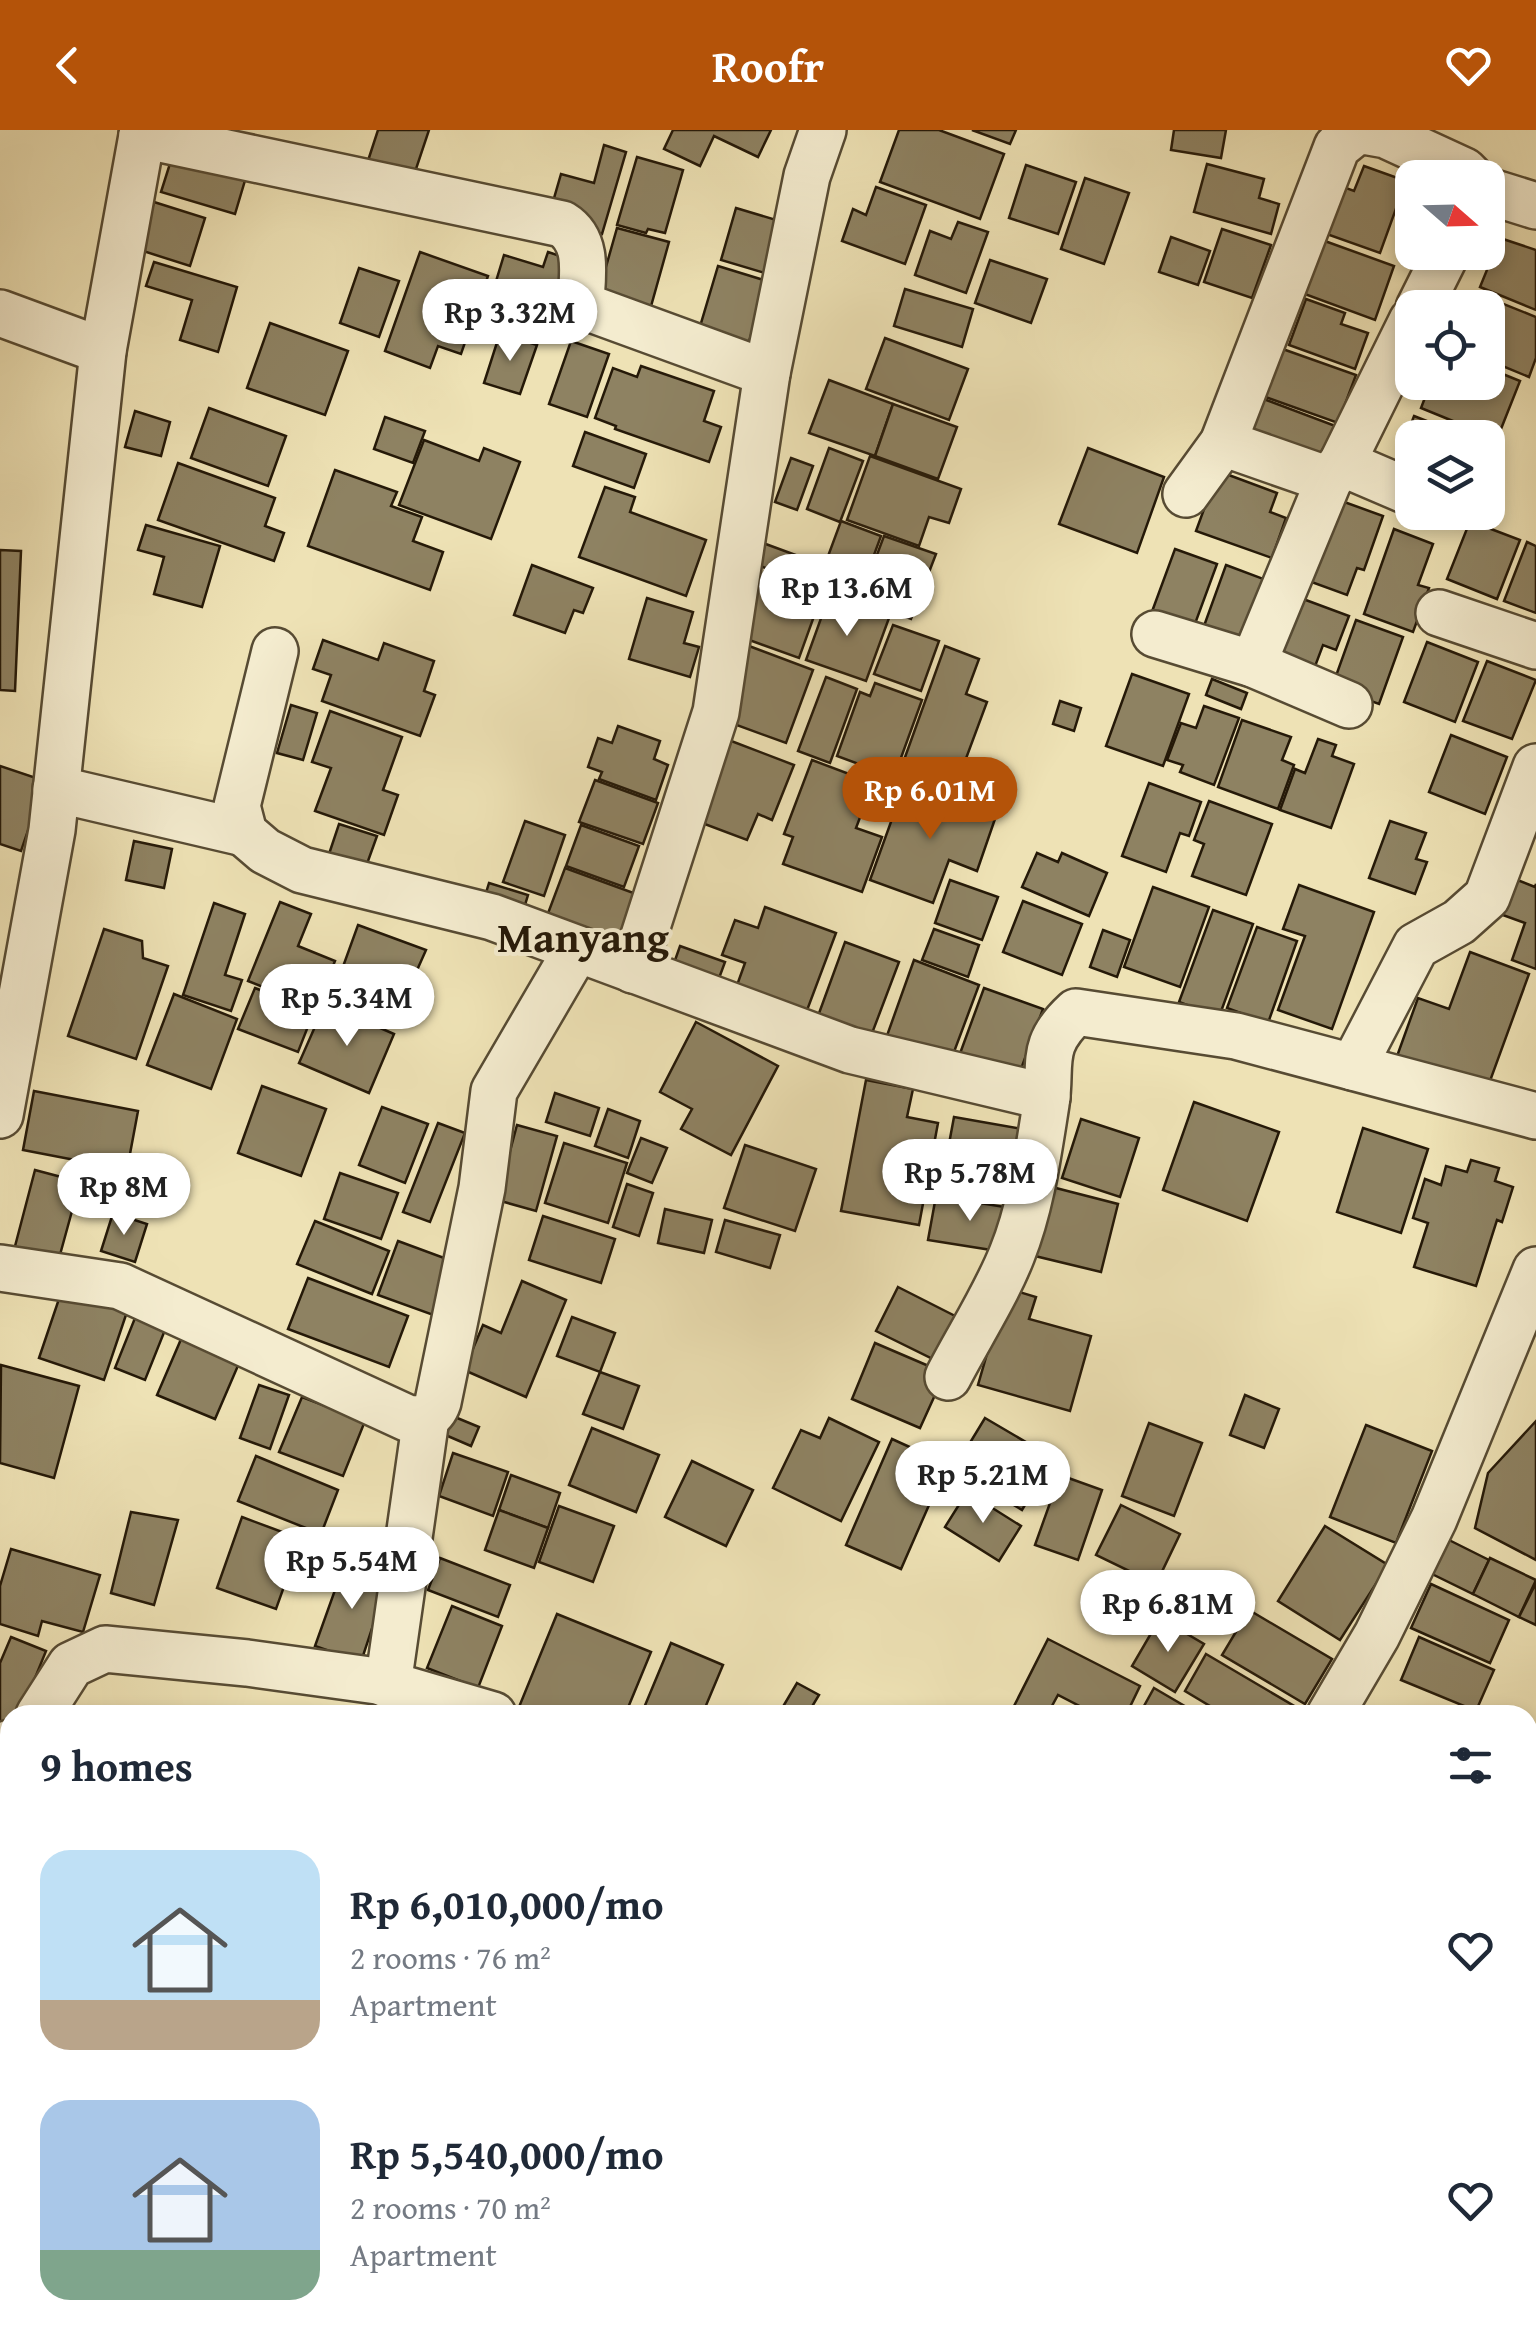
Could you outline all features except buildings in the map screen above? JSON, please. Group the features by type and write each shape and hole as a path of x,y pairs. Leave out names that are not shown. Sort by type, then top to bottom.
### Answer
{"street":[{"path":"633,970 716,712 767,372 807,176 824,130"},
{"path":"1186,494 1223,442 1332,139 1358,130 1386,135 1440,160"},
{"path":"0,1115 9,1014 52,830 103,351 143,132 562,224 578,238 583,268 580,300 586,306 767,372"},
{"path":"1505,196 1536,206"},
{"path":"0,313 103,351"},
{"path":"1253,664 1335,472 1395,354"},
{"path":"1223,442 1395,489"},
{"path":"1439,612 1536,646"},
{"path":"1155,634 1253,664 1349,705"},
{"path":"244,833 237,806 275,651"},
{"path":"1353,1067 1416,946 1459,922 1487,897 1536,767"},
{"path":"56,789 244,833 265,851 302,870 492,917 850,1050 1047,1097"},
{"path":"0,1268 120,1286 407,1418 426,1418 438,1402 482,1188 494,1091 577,949"},
{"path":"948,1378 1020,1233 1047,1097 1046,1070 1052,1043 1076,1012 1236,1036 1536,1116"},
{"path":"1336,1705 1377,1635 1434,1519 1536,1270"},
{"path":"388,1685 426,1418"},
{"path":"45,1705 72,1666 104,1649 247,1663 388,1685 459,1705"}],"district":[{"name":"Manyang","path":"583,937"}]}
